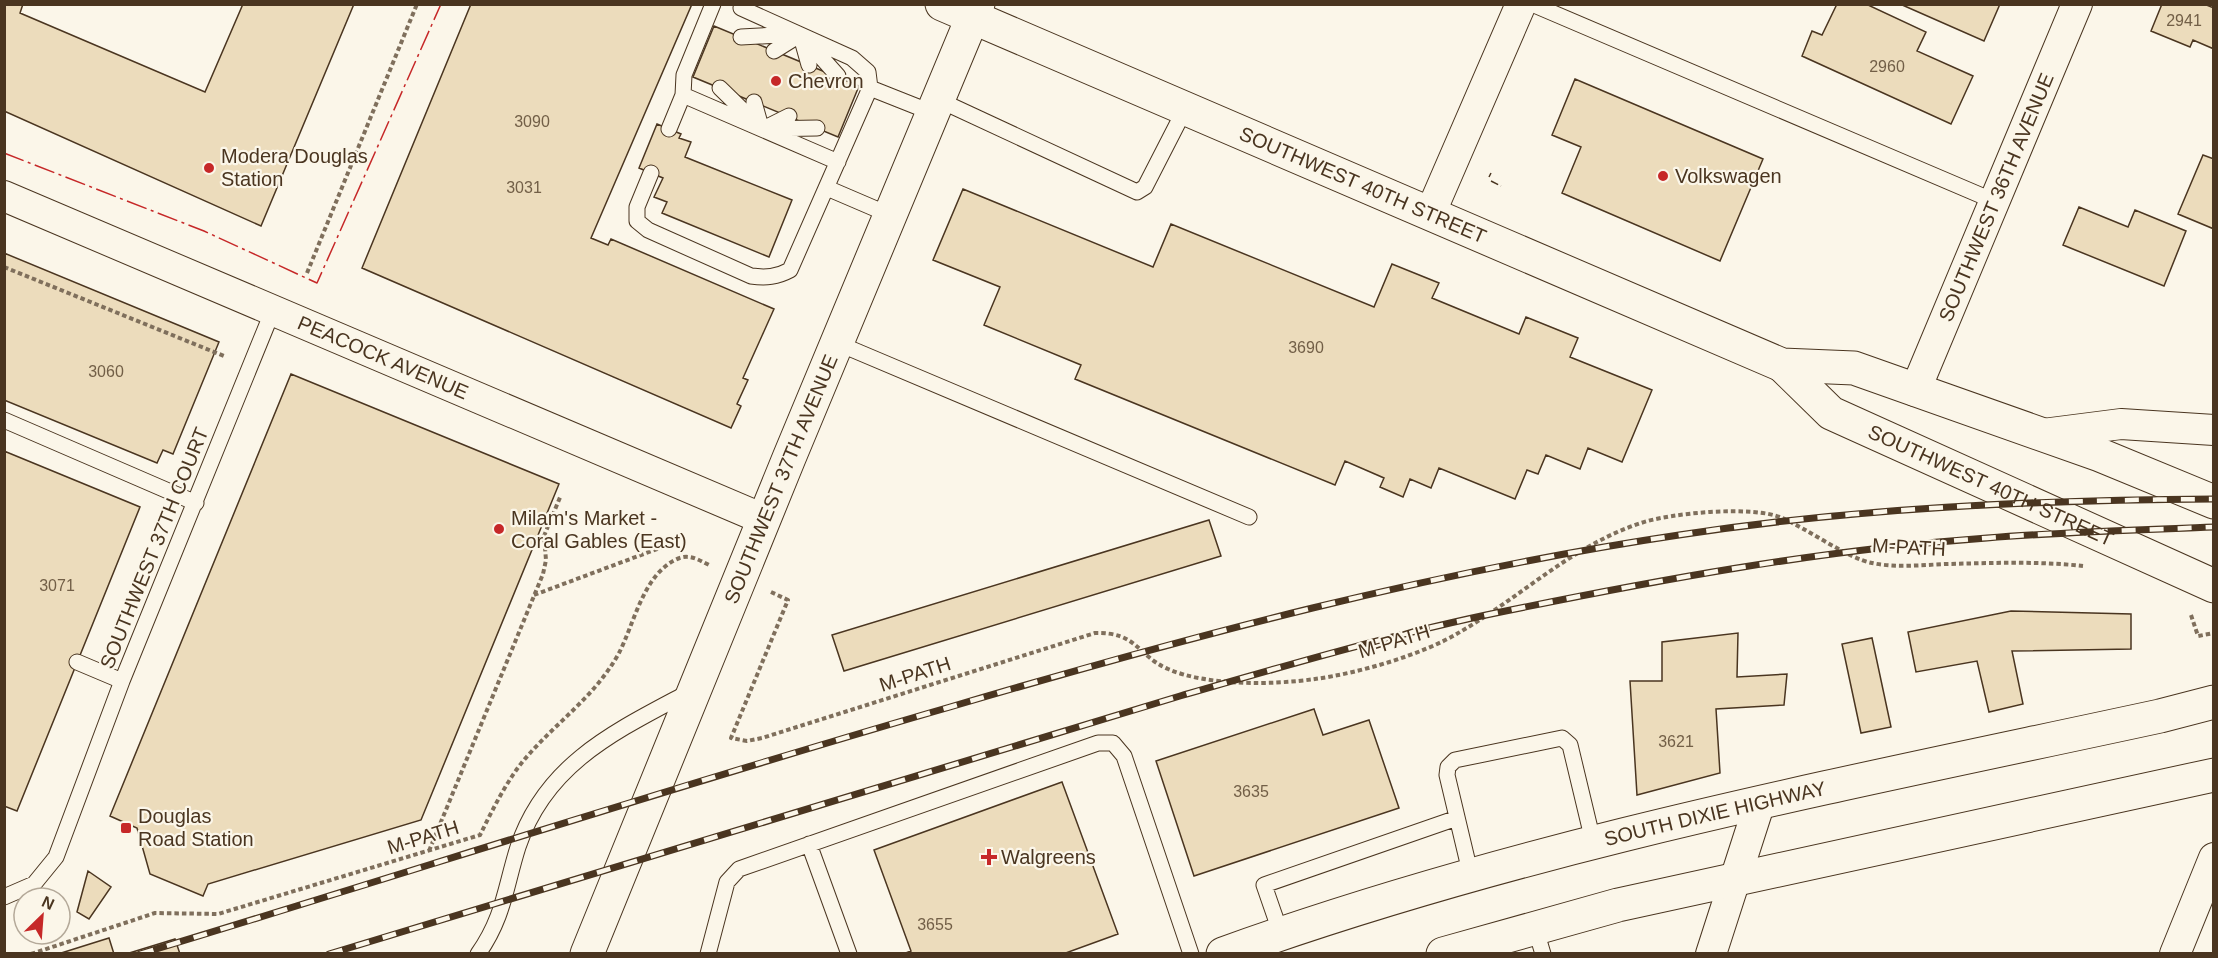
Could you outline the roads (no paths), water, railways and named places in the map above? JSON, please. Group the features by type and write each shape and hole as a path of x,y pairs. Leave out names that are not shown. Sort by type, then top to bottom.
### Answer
{"main road":[{"name":"SOUTHWEST 40TH STREET","path":"942,4 975,11 1185,109 1782,365 1854,368 2043,434 2158,477 2214,502"},
{"name":"SOUTHWEST 37TH AVENUE","path":"586,954 763,519 975,11"},
{"name":"SOUTHWEST 40TH STREET","path":"1782,365 1831,413 2214,586"},
{"name":"SOUTH DIXIE HIGHWAY","path":"1223,954 1471,876 1593,841 1761,802 2160,716 2214,702"},
{"path":"1443,954 1539,940 1736,878 2214,775"}],"street":[{"path":"1430,214 1521,4"},
{"name":"SOUTHWEST 36TH AVENUE","path":"1915,391 2077,4"},
{"name":"PEACOCK AVENUE","path":"4,195 763,519"},
{"path":"2043,434 2121,424 2214,430"},
{"path":"1711,954 1761,802"},
{"path":"2175,954 2205,903 2214,858"}],"lane":[{"path":"669,129 683,95 684,75 713,4"},
{"path":"1532,4 1994,201"},
{"path":"651,173 637,207 637,221 648,230 751,276 764,278 780,276 790,270 870,88 868,72 852,58 738,6"},
{"path":"741,37 801,34"},
{"path":"774,51 801,34"},
{"path":"801,34 810,65"},
{"path":"801,34 838,76"},
{"path":"720,88 762,129 817,128"},
{"path":"870,88 936,106 1137,192 1145,187 1185,109"},
{"path":"683,95 838,162"},
{"path":"754,102 762,129"},
{"path":"762,129 789,116"},
{"path":"827,188 890,216"},
{"name":"SOUTHWEST 37TH COURT","path":"4,897 34,884 56,857 123,681 273,310"},
{"path":"837,343 1249,517"},
{"path":"4,420 196,503"},
{"path":"77,663 123,681"},
{"path":"478,954 501,915 527,825 552,784 598,742 695,690"},
{"path":"1471,876 1447,776 1448,767 1455,760 1562,738 1570,745 1593,841"},
{"path":"708,954 727,882 732,873 1098,743 1113,743 1124,756 1191,954"},
{"path":"1266,942 1264,885 1456,818"},
{"path":"809,844 849,954"}],"railway":[{"path":"140,954 747,767 1040,681 1221,631 1402,587 1586,550 1679,535 1812,518 1946,507 2080,501 2214,499"},
{"path":"329,954 1180,696 1332,653 1486,615 1735,568 1861,550 2015,536 2214,527"}],"place":[{"name":"Chevron","path":"776,81"},
{"name":"Modera Douglas Station","path":"209,168"},
{"name":"Volkswagen","path":"1663,176"},
{"name":"Milam's Market - Coral Gables (East)","path":"499,529"},
{"name":"Douglas Road Station","path":"126,828"},
{"name":"Walgreens","path":"989,857"}]}
